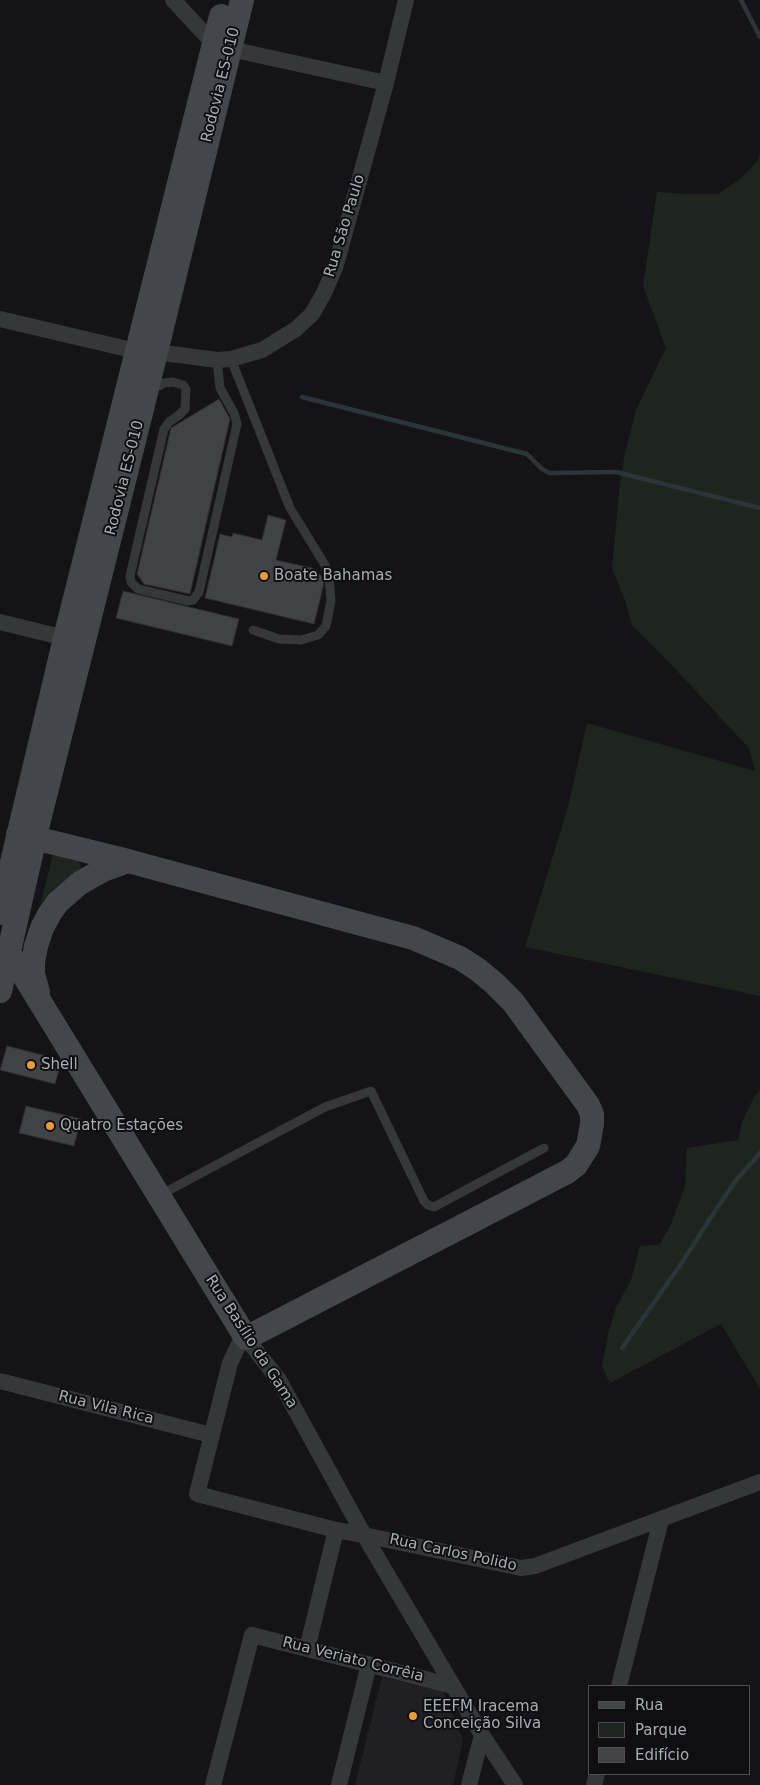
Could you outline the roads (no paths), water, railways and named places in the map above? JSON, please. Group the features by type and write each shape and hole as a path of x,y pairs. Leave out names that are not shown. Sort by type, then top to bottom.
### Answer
{"street":[{"path":"173,0 222,46 386,82"},
{"name":"Rodovia ES-010","path":"222,46 225,0"},
{"name":"Rodovia ES-010","path":"0,991 4,956 26,836 66,638 146,351 222,46 242,0"},
{"name":"Rua São Paulo","path":"0,319 146,351 224,360 262,350 296,329 312,314 324,293 336,265 386,82 406,0"},
{"name":"Rodovia ES-010","path":"0,913 26,836 146,396 146,351"},
{"path":"0,622 66,638"},
{"path":"26,836 128,861 413,938 460,958 494,983 512,1002 588,1105 592,1114 588,1146 576,1165 567,1172 246,1338 239,1344 230,1363 212,1435"},
{"path":"40,1001 33,974 33,962 42,928 50,913 58,902 80,883 103,870 128,861"},
{"name":"Rua Basílio da Gama","path":"4,956 15,961 246,1338 279,1380 364,1535 482,1735 515,1785"},
{"name":"Rua Vila Rica","path":"0,1381 212,1435"},
{"name":"Rua Carlos Polido","path":"212,1435 197,1494 336,1530 521,1568 535,1566 760,1482"},
{"path":"619,1685 662,1520"},
{"path":"307,1649 336,1530"},
{"name":"Rua Veriato Corrêia","path":"213,1785 252,1635 453,1686"},
{"path":"339,1785 369,1664"},
{"path":"469,1785 482,1735"}],"lane":[{"path":"146,396 153,388 164,383 179,383 186,389 185,409 180,415 169,422 164,429 130,576 131,582 138,589 189,601 193,600 199,592 237,424 234,414 220,388 224,360"},
{"path":"224,360 290,508 325,565 329,577 331,601 326,626 318,635 300,640 279,639 253,630"},
{"path":"159,1196 325,1108 370,1090 424,1201 428,1205 434,1207 544,1148"}],"waterway":[{"path":"741,0 760,37"},
{"path":"302,397 527,454 549,473 616,472 760,508"},
{"path":"622,1348 681,1264 737,1179 760,1153"}],"place":[{"name":"Boate Bahamas","path":"264,576"},
{"name":"Shell","path":"31,1065"},
{"name":"Quatro Estações","path":"50,1126"},
{"name":"EEEFM Iracema Conceição Silva","path":"413,1716"}]}
